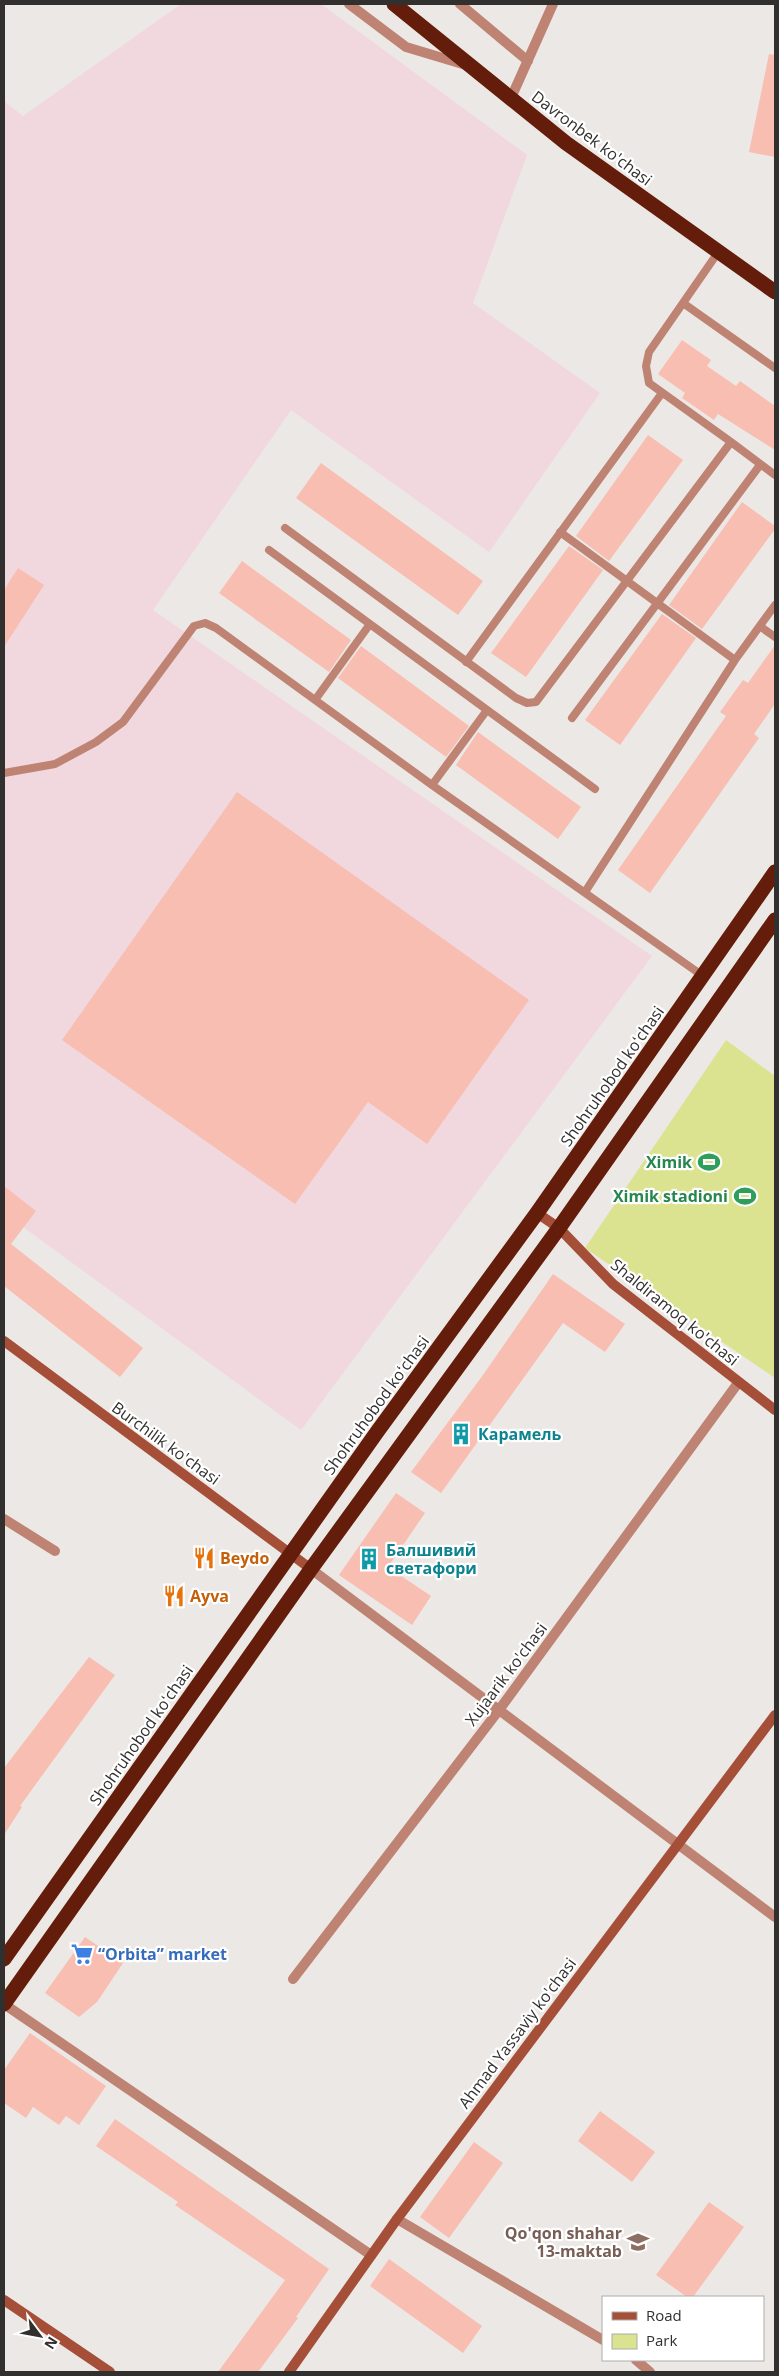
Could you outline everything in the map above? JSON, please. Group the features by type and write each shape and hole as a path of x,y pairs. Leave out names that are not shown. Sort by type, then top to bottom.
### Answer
{"highway":[{"name":"Davronbek ko'chasi","path":"394,4 566,143 775,292"},
{"name":"Shohruhobod koʻchasi","path":"4,1958 291,1553 538,1213 775,872"},
{"path":"4,2004 311,1569 560,1228 775,920"}],"street":[{"path":"349,4 406,47 472,66"},
{"path":"460,4 528,61"},
{"path":"511,98 553,4"},
{"name":"Shaldiramoq ko'chasi","path":"538,1213 560,1228 613,1284 775,1410"},
{"name":"Burchilik ko'chasi","path":"4,1341 311,1569"},
{"name":"Xujaarik ko'chasi","path":"293,1978 499,1710 738,1383"},
{"path":"4,1519 55,1551"},
{"path":"311,1569 678,1842 775,1917"},
{"name":"Ahmad Yassaviy ko'chasi","path":"289,2372 397,2219 775,1715"},
{"path":"4,2004 371,2255"},
{"path":"397,2219 602,2339"},
{"path":"4,2300 110,2372"},
{"path":"637,2361 650,2372"}],"lane":[{"path":"719,251 649,352 646,366 649,383 775,475"},
{"path":"683,303 775,368"},
{"path":"466,662 662,393"},
{"path":"285,528 516,698 527,703 536,702 731,442"},
{"path":"572,718 760,465"},
{"path":"560,532 735,660"},
{"path":"269,550 595,789"},
{"path":"585,892 735,660 775,606"},
{"path":"4,773 54,764 96,742 110,732 123,722 194,626 205,623 216,628 432,785 703,976"},
{"path":"315,700 370,624"},
{"path":"761,627 775,637"},
{"path":"432,785 487,710"}],"shaded area":[{"path":"181,4 321,4 527,155 473,303 600,393 489,552 291,410 153,610 652,956 301,1430 4,1213 4,101 23,116"}],"green space":[{"name":"Ximik","path":"726,1040 775,1076 775,1378 585,1248"}],"building":[{"path":"769,54 775,55 775,157 749,152"},
{"path":"682,340 711,360 707,366 736,386 740,381 775,406 775,450 718,414 714,420 682,398 685,393 658,374"},
{"path":"648,435 683,460 609,561 576,536"},
{"path":"321,463 483,581 458,615 296,498"},
{"path":"742,502 775,526 775,529 702,629 669,605"},
{"path":"569,546 603,570 526,677 491,653"},
{"path":"242,561 351,640 329,672 219,593"},
{"path":"18,568 44,585 4,647 4,590"},
{"path":"662,614 696,638 620,745 585,720"},
{"path":"775,645 775,704 754,734 759,738 650,893 618,870 726,716 720,712 743,680 748,683"},
{"path":"361,646 469,726 446,757 338,678"},
{"path":"478,732 581,807 558,839 456,765"},
{"path":"237,792 529,1000 427,1144 368,1102 295,1204 62,1040"},
{"path":"4,1186 36,1211 11,1244 143,1348 120,1377 4,1286"},
{"path":"553,1274 625,1324 605,1352 563,1323 441,1493 411,1472 483,1375"},
{"name":"Балшивий светафори","path":"396,1493 425,1513 388,1567 431,1596 412,1625 339,1575"},
{"path":"89,1657 115,1675 20,1806 22,1807 4,1835 4,1768"},
{"path":"85,1937 123,1963 97,2002 79,2017 45,1993"},
{"path":"30,2033 106,2086 79,2125 66,2116 59,2125 33,2107 26,2118 4,2103 4,2070"},
{"path":"600,2111 655,2152 632,2182 578,2141"},
{"path":"115,2119 329,2269 296,2317 298,2318 258,2372 218,2372 285,2280 175,2205 178,2202 96,2146"},
{"path":"474,2142 503,2163 449,2238 420,2217"},
{"path":"709,2202 744,2227 694,2296 686,2296 656,2275"},
{"path":"389,2259 482,2326 463,2353 370,2286"}],"place":[{"name":"Ximik","path":"709,1162"},
{"name":"Ximik stadioni","path":"745,1196"},
{"name":"Карамель","path":"461,1434"},
{"name":"Beydo","path":"204,1558"},
{"name":"Балшивий светафори","path":"369,1559"},
{"name":"Ayva","path":"174,1596"},
{"name":"“Orbita” market","path":"82,1954"},
{"name":"Qo'qon shahar 13-maktab","path":"638,2242"}]}
